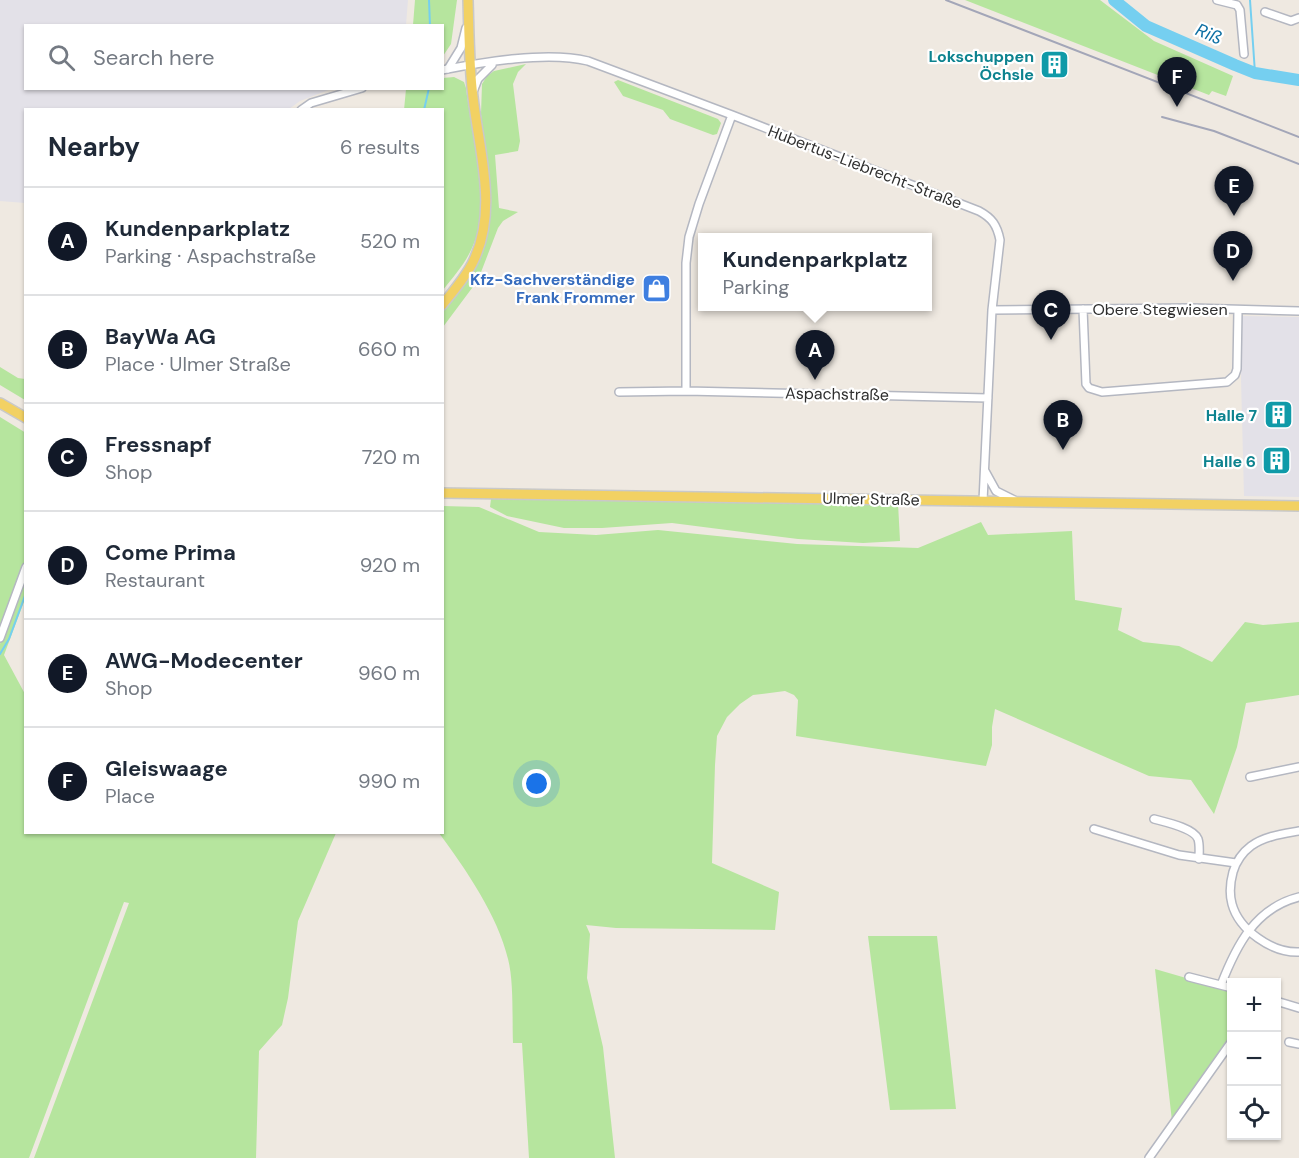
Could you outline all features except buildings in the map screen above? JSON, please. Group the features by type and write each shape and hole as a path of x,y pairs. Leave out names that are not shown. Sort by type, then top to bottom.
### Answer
{"main road":[{"path":"444,302 472,264 483,235 486,193 472,94 468,0"},
{"path":"0,403 24,416"},
{"name":"Ulmer Straße","path":"444,493 507,496 1299,506"}],"street":[{"path":"1217,0 1237,5 1240,10 1244,54"},
{"path":"1265,12 1291,21 1299,18"},
{"name":"Hubertus-Liebrecht-Straße","path":"445,69 461,48 469,20"},
{"name":"Hubertus-Liebrecht-Straße","path":"445,69 532,58 573,58 732,115 988,216 998,230 1000,240 992,310 983,501"},
{"path":"472,94 478,79 487,68 496,62"},
{"path":"304,108 311,103 355,90"},
{"path":"686,391 686,263 689,237 732,115"},
{"name":"Obere Stegwiesen","path":"1083,309 1086,384 1089,388 1102,392 1227,382 1235,375 1237,369 1238,309"},
{"name":"Obere Stegwiesen","path":"992,310 1238,309 1299,311"},
{"name":"Aspachstraße","path":"620,392 686,391 988,398"},
{"path":"984,469 996,491 1016,501"},
{"path":"0,638 24,572"},
{"path":"1250,777 1299,767"},
{"path":"1154,819 1182,827 1196,835 1199,841 1199,859"},
{"path":"1094,829 1179,855 1236,863"},
{"path":"1299,831 1262,839 1249,847 1236,863 1229,892 1238,918 1249,930 1269,944 1285,951 1299,952"},
{"path":"1221,985 1234,952 1249,930 1272,909 1286,900 1299,897"},
{"path":"1190,977 1227,987"},
{"path":"1281,1003 1299,1008"},
{"path":"1289,1042 1299,1044"},
{"path":"1149,1158 1227,1048"}],"shaded area":[{"path":"0,0 408,0 406,24 24,24 24,90 328,90 300,101 290,108 24,108 24,203 0,201"},
{"path":"1242,316 1299,317 1299,497 1244,496"}],"green space":[{"path":"415,0 457,0 451,44 444,54 444,24 413,24"},
{"path":"965,0 1100,0 1154,41 1233,76 1226,96 1212,91 1209,95"},
{"path":"526,64 518,72 513,84 520,141 518,151 495,155 499,208 518,212 503,221 498,228 478,280 444,326 444,308 471,272 489,186 481,114 482,84 494,71"},
{"path":"454,77 464,82 466,88 480,169 481,210 472,248 444,289 444,108 404,108 406,90 444,90 444,78"},
{"path":"618,80 718,119 721,123 717,134 713,135 670,119 663,110 623,96 614,82"},
{"path":"0,367 18,378 24,379 24,399 0,385"},
{"path":"0,417 24,432 24,564 0,633"},
{"path":"491,499 898,503 900,541 863,543 798,539 672,523 564,528 507,516 490,507"},
{"path":"444,506 479,507 539,532 596,535 658,530 797,544 918,548 981,522 988,535 1072,531 1075,600 1122,608 1118,630 1143,642 1179,646 1212,662 1245,622 1263,625 1299,622 1299,695 1246,703 1237,747 1214,814 1191,780 1149,776 995,709 992,745 986,766 796,736 798,700 794,695 785,691 753,695 740,704 727,717 717,736 712,863 779,892 775,930 616,928 586,925 590,934 587,978 603,1047 615,1158 529,1158 522,1043 513,1043 510,968 497,926 470,877 440,834 444,834"},
{"path":"24,576 24,602 4,655 24,692 24,834 336,834 298,921 288,998 282,1025 259,1051 256,1158 34,1158 129,903 124,902 29,1158 0,1158 0,644"},
{"path":"868,936 937,936 956,1109 890,1110"},
{"path":"1155,969 1227,990 1227,1040 1172,1121"}],"waterway":[{"path":"429,0 430,24"},
{"name":"Riß","path":"1114,0 1146,26 1235,65 1255,73 1299,80"},
{"path":"1250,0 1255,73"},
{"path":"424,108 429,90"},
{"path":"0,654 9,639 24,598"}],"railway":[{"path":"946,0 1299,137"},
{"path":"1162,117 1214,131 1299,164"}],"place":[{"name":"Lokschuppen Öchsle","path":"1055,65"},
{"name":"Gleiswaage","path":"1177,107"},
{"name":"AWG-Modecenter","path":"1234,216"},
{"name":"Come Prima","path":"1233,281"},
{"name":"Kfz-Sachverständige Frank Frommer","path":"656,288"},
{"name":"Fressnapf","path":"1051,340"},
{"name":"Kundenparkplatz","path":"815,380"},
{"name":"Halle 7","path":"1278,415"},
{"name":"BayWa AG","path":"1063,450"},
{"name":"Halle 6","path":"1277,461"}]}
